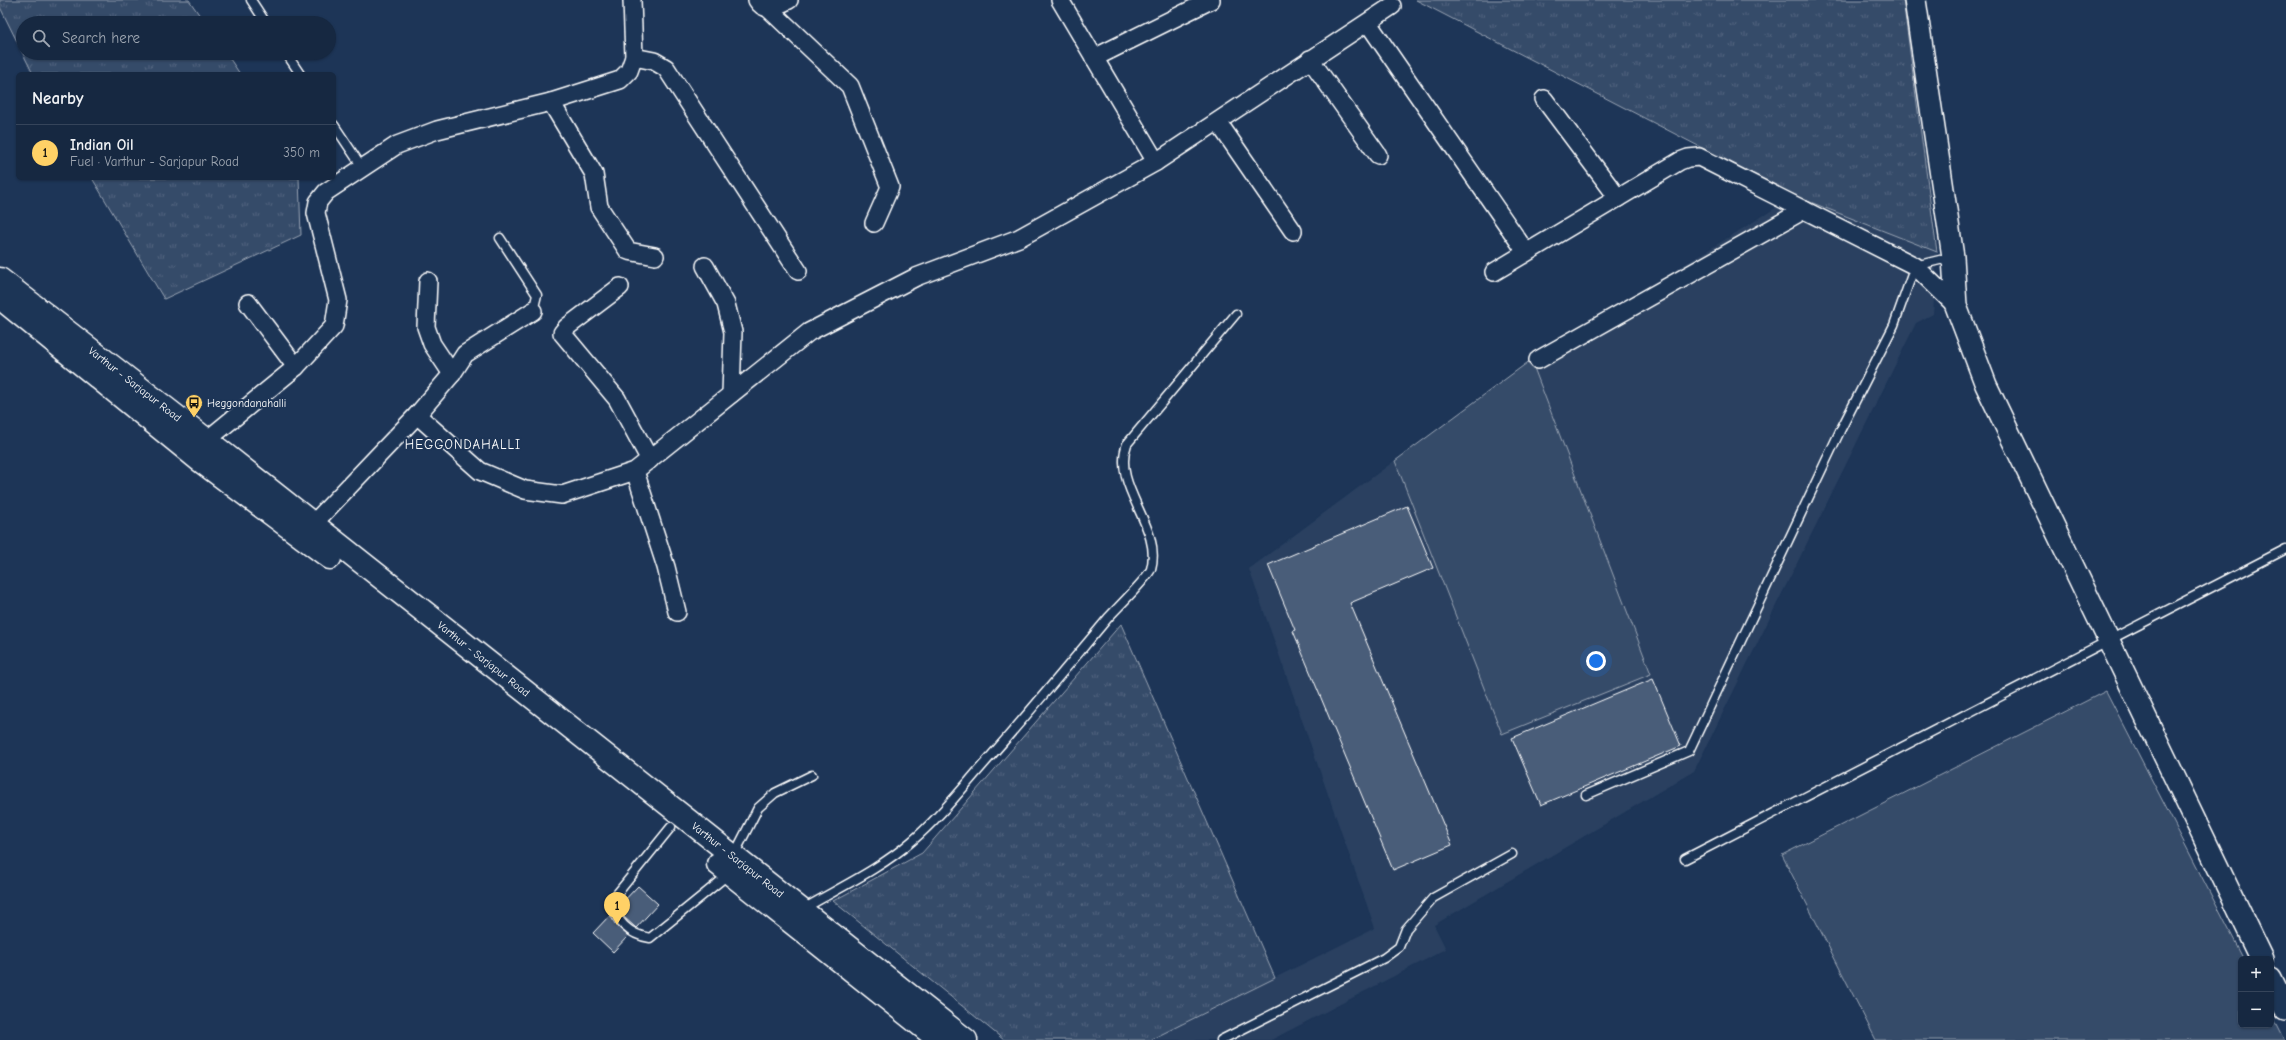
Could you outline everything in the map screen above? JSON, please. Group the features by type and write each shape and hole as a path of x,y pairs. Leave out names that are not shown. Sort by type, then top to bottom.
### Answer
{"main road":[{"name":"Varthur - Sarjapur Road","path":"0,279 313,524 792,914 939,1040"},
{"name":"Varthur - Sarjapur Road","path":"0,298 199,460 308,540 671,827 731,865"},
{"name":"Varthur - Sarjapur Road","path":"792,914 966,1040"}],"street":[{"path":"207,440 296,367 334,326 338,300 316,212 318,202 326,192 397,145 437,130 551,102 620,80 629,71 634,57 632,0"},
{"path":"763,4 789,0"},
{"path":"1060,0 1156,162"},
{"path":"1094,58 1211,0"},
{"path":"1914,0 1953,257 1956,306 1986,385 2261,956"},
{"path":"763,4 850,86 890,187 874,223"},
{"path":"417,415 480,471 525,490 562,495 634,471 650,460 809,332 916,277 1020,238 1156,162 1392,6"},
{"path":"1368,23 1526,252"},
{"path":"634,57 654,61 666,68 798,271"},
{"path":"1310,59 1378,155"},
{"path":"1544,99 1618,198"},
{"path":"551,102 594,174 599,207 628,251 655,256"},
{"path":"1218,122 1294,231"},
{"path":"1494,272 1680,161 1688,158 1699,157 1915,266 1956,306"},
{"path":"1538,360 1804,210"},
{"path":"705,266 726,304 733,332 732,394"},
{"path":"428,281 426,327 432,344 452,374"},
{"path":"620,287 567,327 562,333 617,399 650,460"},
{"path":"248,303 296,367"},
{"path":"313,524 417,415 452,374 465,354 534,312"},
{"path":"634,471 666,567 677,612"},
{"path":"2274,984 2286,1009"}],"lane":[{"path":"251,0 261,16"},
{"path":"291,60 299,72"},
{"path":"336,128 362,167"},
{"path":"500,238 537,295 534,312"},
{"path":"1586,795 1689,752 1840,431 1894,325 1915,266 1953,257"},
{"path":"792,914 872,869 912,841 973,777 1033,709 1117,607 1150,572 1152,545 1124,471 1123,455 1127,444 1236,314"},
{"path":"1685,859 2286,550"},
{"path":"671,827 612,900 613,912 626,928 638,936 650,938 731,865 758,808 775,793 812,774"},
{"path":"1221,1040 1384,958 1399,947 1406,929 1433,898 1512,854"}],"shaded area":[{"path":"1795,196 1937,252 1933,314 1916,323 1694,771 1434,925 1446,949 1271,1040 1150,1040 1375,928 1249,569 1522,366"}],"green space":[{"path":"0,0 189,0 200,16 16,16 16,39 0,7"},
{"path":"1416,0 1903,0 1937,252 1795,196"},
{"path":"26,60 231,60 239,72 32,72"},
{"path":"93,180 299,180 301,235 164,299"},
{"path":"1531,360 1651,674 1502,734 1395,461"},
{"path":"1121,624 1275,978 1150,1040 1004,1040 833,901 922,853"},
{"path":"2106,691 2242,956 2238,956 2238,1028 2274,1028 2274,1018 2285,1040 1876,1040 1782,855"}],"building":[{"path":"1407,506 1433,568 1350,603 1452,845 1393,870 1293,631 1295,630 1268,565"},
{"path":"1653,679 1681,746 1541,805 1512,738"},
{"path":"638,886 658,904 636,928 624,917 619,906"},
{"path":"610,915 615,924 628,936 613,952 593,933"}],"place":[{"name":"Heggondanahalli","path":"194,418"},
{"name":"Indian Oil","path":"617,925"}],"district":[{"name":"HEGGONDAHALLI","path":"463,444"}]}
